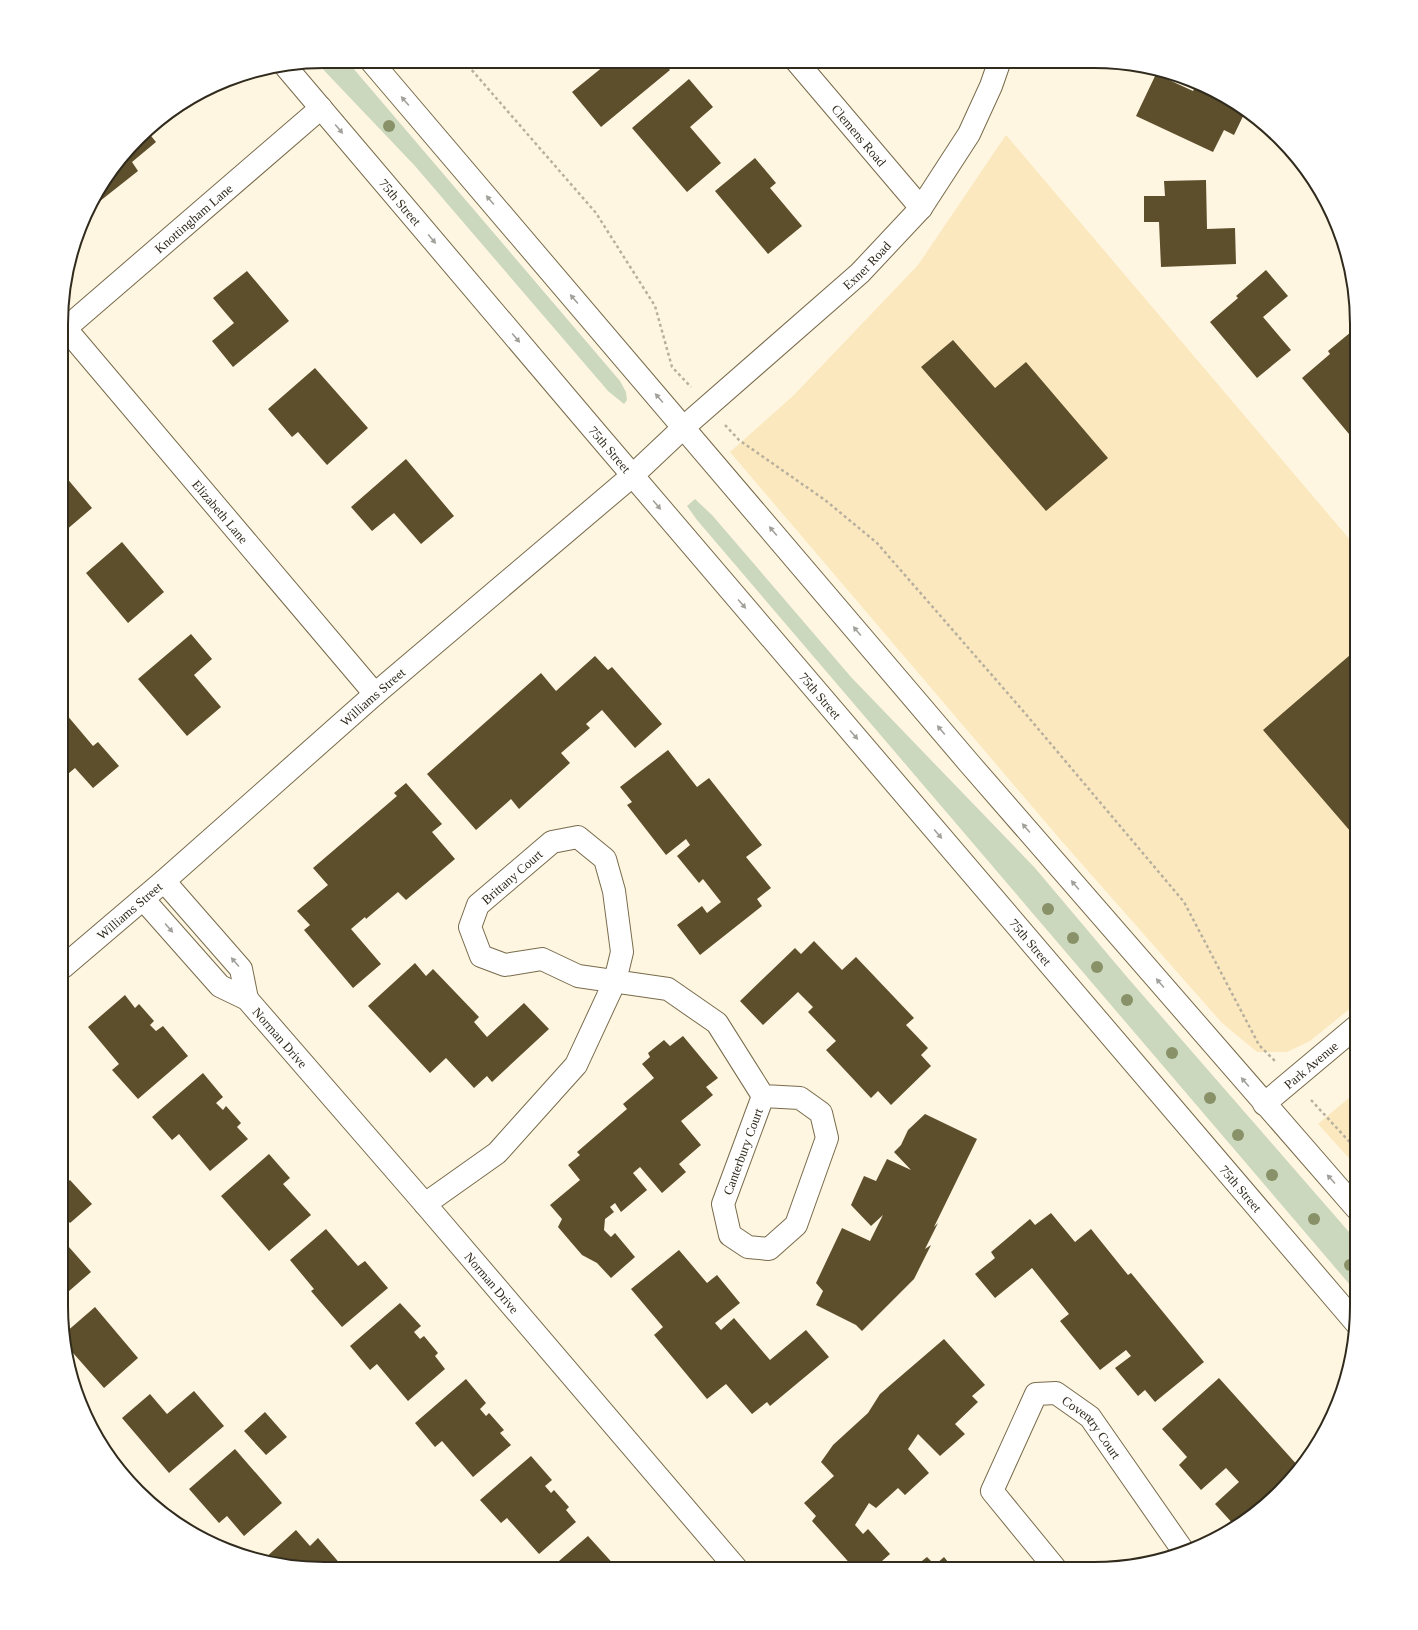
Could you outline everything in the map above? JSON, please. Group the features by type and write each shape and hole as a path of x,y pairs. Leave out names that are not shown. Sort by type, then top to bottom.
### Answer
{"street":[{"path":"377,68 969,763 1350,1201"},
{"name":"Clemens Road","path":"802,68 921,208"},
{"name":"Exner Road","path":"684,428 860,273 921,208 969,134 991,86 997,68"},
{"name":"75th Street","path":"289,70 632,476 1349,1315"},
{"name":"Knottingham Lane","path":"68,327 321,108"},
{"name":"Elizabeth Lane","path":"68,331 375,694"},
{"name":"Williams Street","path":"68,963 164,881 375,694 632,476 684,428"},
{"name":"Brittany Court","path":"425,1204 497,1153 576,1065 615,981 622,952 614,891 605,859 578,838 552,842 478,905 470,927 482,956 505,965 542,959 578,976 615,981"},
{"name":"Norman Drive","path":"164,881 241,969 247,999"},
{"name":"Norman Drive","path":"143,899 220,986 247,999 425,1204 731,1562"},
{"name":"Canterbury Court","path":"615,981 668,988 718,1023 763,1096"},
{"name":"Park Avenue","path":"1264,1104 1350,1032"},
{"name":"Canterbury Court","path":"763,1096 800,1098 821,1113 827,1138 796,1225 769,1249 748,1247 730,1235 723,1204 763,1096"},
{"name":"Coventry Court","path":"1050,1562 992,1492 1036,1394 1056,1393 1090,1417 1180,1546"}],"path":[{"path":"470,68 596,213 655,306 672,367"},
{"path":"738,440 825,500 877,543 1024,712 1184,902 1259,1045 1271,1056"},
{"path":"1318,1107 1350,1143"}],"shaded area":[{"path":"1006,135 1350,540 1350,1009 1310,1041 1287,1052 1257,1052 1222,1023 1059,838 730,452 794,395 918,265"},
{"path":"1350,1097 1350,1159 1318,1124"}],"green space":[{"path":"322,68 353,68 620,381 626,392 627,400 624,404 608,391 415,166"},
{"path":"695,499 712,515 851,677 1035,868 1127,977 1350,1233 1350,1285 697,520 687,506"}],"building":[{"path":"602,68 668,68 670,70 601,127 572,92"},
{"path":"1155,76 1168,79 1193,91 1194,89 1207,94 1243,116 1234,135 1224,130 1213,152 1136,116"},
{"path":"689,79 713,107 690,127 721,163 687,192 632,128"},
{"path":"151,136 156,142 132,162 138,171 99,202 121,168"},
{"path":"755,158 776,183 770,188 802,226 768,254 715,191"},
{"path":"1206,180 1207,229 1235,228 1236,264 1161,267 1159,222 1144,222 1144,196 1165,196 1164,181"},
{"path":"1266,270 1288,296 1263,317 1291,350 1257,378 1210,322 1238,298 1236,296"},
{"path":"247,271 289,321 233,367 212,341 234,323 213,298"},
{"path":"1350,333 1349,434 1302,378 1330,354 1328,351"},
{"path":"953,340 995,388 1026,362 1108,458 1046,511 921,367"},
{"path":"315,368 368,428 327,465 298,432 292,437 268,409"},
{"path":"406,459 454,516 421,544 394,513 372,531 351,507"},
{"path":"68,480 92,508 68,528"},
{"path":"122,542 164,592 128,623 86,573"},
{"path":"191,634 212,659 194,675 221,707 187,736 138,679"},
{"path":"1350,655 1350,831 1263,730"},
{"path":"595,656 608,670 612,667 662,724 635,748 602,710 586,724 590,728 561,753 570,763 519,809 511,799 476,830 427,774 541,673 556,691"},
{"path":"68,716 93,746 98,742 119,766 93,788 75,768 69,773"},
{"path":"668,750 697,787 709,778 762,845 746,857 771,888 757,899 762,906 700,955 677,925 702,906 707,913 721,902 703,879 699,883 677,856 690,845 686,839 666,855 627,805 632,802 620,787"},
{"path":"406,783 442,824 432,832 455,859 406,900 398,892 366,919 365,917 351,929 381,964 353,988 304,930 310,925 297,911 328,885 313,868 397,796 394,793"},
{"path":"814,941 842,970 856,957 914,1018 906,1025 928,1048 921,1055 931,1066 891,1105 878,1091 871,1098 826,1050 836,1041 808,1012 813,1007 798,992 763,1025 740,1001 795,948 801,954"},
{"path":"415,963 426,976 433,969 479,1017 474,1022 487,1037 524,1003 549,1029 492,1082 487,1076 474,1088 446,1058 430,1073 368,1006"},
{"path":"125,995 135,1008 139,1004 154,1021 150,1025 156,1031 163,1026 188,1056 138,1099 112,1070 119,1064 88,1027"},
{"path":"683,1036 718,1078 706,1087 713,1095 681,1121 701,1145 679,1164 686,1172 662,1193 640,1167 633,1173 647,1190 621,1212 615,1203 610,1207 614,1212 605,1219 604,1230 611,1237 615,1233 635,1257 611,1278 597,1263 582,1255 558,1227 562,1219 550,1205 580,1180 568,1165 580,1155 577,1152 627,1109 623,1104 654,1078 642,1064 650,1057 648,1053 664,1040 670,1046"},
{"path":"203,1073 223,1097 216,1103 223,1110 226,1106 241,1123 237,1127 248,1139 210,1171 179,1134 172,1140 152,1117"},
{"path":"925,1114 977,1139 934,1227 938,1223 925,1249 931,1245 914,1279 862,1331 856,1325 816,1305 823,1291 816,1283 842,1228 870,1241 883,1215 871,1226 851,1205 864,1176 876,1181 887,1159 911,1170 894,1152 901,1145 908,1130"},
{"path":"269,1154 290,1178 283,1184 311,1215 269,1251 221,1196"},
{"path":"70,1180 92,1204 70,1223 68,1221 68,1182"},
{"path":"1051,1213 1075,1242 1091,1229 1128,1275 1131,1273 1204,1362 1155,1402 1145,1390 1138,1396 1115,1368 1131,1356 1126,1350 1100,1370 1060,1321 1069,1314 1032,1268 995,1298 975,1274 995,1258 991,1252 1030,1219 1035,1225"},
{"path":"326,1229 358,1266 365,1261 388,1288 342,1327 311,1291 314,1289 290,1260"},
{"path":"68,1246 91,1272 68,1292"},
{"path":"679,1250 707,1283 717,1275 740,1303 715,1323 721,1330 734,1318 770,1360 806,1330 829,1357 770,1406 767,1402 752,1414 726,1384 707,1399 654,1335 663,1327 631,1289"},
{"path":"400,1303 421,1326 414,1332 420,1339 424,1336 438,1353 435,1356 445,1369 408,1401 377,1364 370,1370 350,1346"},
{"path":"95,1307 138,1358 104,1388 72,1352 69,1329"},
{"path":"944,1339 985,1385 972,1396 978,1402 955,1424 965,1434 940,1456 918,1434 908,1449 929,1473 905,1495 898,1488 876,1508 869,1503 855,1525 863,1534 868,1529 890,1554 881,1562 849,1562 812,1521 816,1516 804,1503 834,1476 821,1462 833,1445 868,1413 880,1394"},
{"path":"1219,1378 1296,1463 1263,1498 1231,1522 1215,1504 1239,1482 1226,1468 1201,1490 1179,1465 1187,1457 1162,1429"},
{"path":"466,1379 486,1403 480,1409 486,1416 489,1413 504,1430 500,1433 511,1445 473,1477 442,1441 435,1447 415,1423"},
{"path":"194,1391 224,1426 169,1473 122,1418 150,1394 167,1414"},
{"path":"265,1412 287,1437 266,1455 244,1431"},
{"path":"235,1449 282,1503 244,1536 227,1516 219,1523 189,1489"},
{"path":"531,1456 552,1480 545,1486 551,1493 554,1490 569,1507 566,1510 576,1522 539,1554 507,1518 501,1523 480,1500"},
{"path":"296,1530 310,1546 318,1538 339,1562 291,1560 268,1555"},
{"path":"588,1536 612,1562 558,1562"},
{"path":"927,1557 932,1562 921,1562"},
{"path":"944,1557 948,1562 938,1562"}]}
